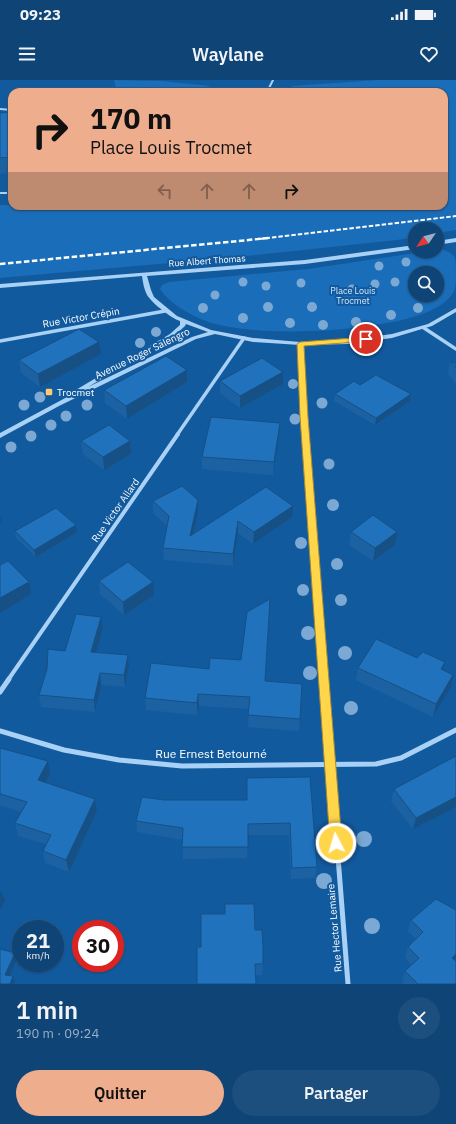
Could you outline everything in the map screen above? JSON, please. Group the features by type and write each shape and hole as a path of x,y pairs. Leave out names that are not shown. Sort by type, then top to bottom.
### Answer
{"street":[{"path":"444,242 454,240 456,246"},
{"name":"Rue Albert Thomas","path":"0,286 305,262 408,248"},
{"path":"144,275 148,291 152,298 165,311 183,320 215,332 244,338 300,344 389,337 424,328 439,321 456,310"},
{"name":"Rue Victor Crépin","path":"0,340 165,311"},
{"name":"Avenue Roger Salengro","path":"57,405 101,376 172,335 183,325 183,320"},
{"path":"424,328 456,349"},
{"name":"Avenue Roger Salengro","path":"0,436 57,405 194,338 215,332"},
{"name":"Rue Victor Allard","path":"0,692 244,338"},
{"name":"Rue Hector Lemaire","path":"300,344 330,764 348,984"},
{"name":"Rue Ernest Betourné","path":"0,731 64,750 119,760 153,764 213,766 376,764 388,762 456,730"}],"green space":[{"path":"114,80 161,81 211,86 199,88 116,88"},
{"path":"377,80 456,80 456,230 444,232 444,222 408,222 408,238 397,240 237,257 0,278 0,205 8,205 8,210 448,210 448,88 290,88 293,86"},
{"name":"Place Louis Trocmet","path":"444,250 453,255 456,262 455,289 450,297 447,300 438,307 404,320 347,329 284,331 228,327 206,321 180,308 160,289 162,285 169,282 308,269 408,254 408,258 444,258"}],"building":[{"path":"8,112 8,157 0,158 0,113"},
{"path":"79,329 99,342 38,374 19,360"},
{"path":"166,356 187,370 126,406 104,390"},
{"path":"262,358 283,372 240,396 220,381"},
{"path":"450,361 456,364 456,368"},
{"path":"376,375 411,394 376,418 335,394 354,381 360,385"},
{"path":"211,417 280,423 274,462 202,457"},
{"path":"109,425 130,441 103,457 81,441"},
{"path":"182,486 198,500 190,536 266,487 293,506 254,532 238,521 233,554 163,548 169,516 153,501"},
{"path":"56,508 76,525 34,550 15,531"},
{"path":"373,515 397,532 375,548 351,532"},
{"path":"8,561 29,582 0,598 0,565"},
{"path":"128,562 153,582 123,602 99,581"},
{"path":"270,599 265,681 302,684 300,719 248,715 250,697 198,694 197,703 145,698 151,663 209,669 210,658 241,660 247,612"},
{"path":"76,614 101,617 91,652 128,655 124,675 100,673 94,700 39,695 47,669 48,649 65,651"},
{"path":"376,639 417,658 423,652 445,662 441,669 453,675 436,704 358,668"},
{"path":"0,748 48,761 38,780 95,799 66,860 43,851 51,835 15,823 27,802 0,794"},
{"path":"456,756 456,797 416,818 394,789"},
{"path":"310,777 317,867 292,868 290,823 248,824 248,847 182,847 183,828 136,821 142,797 164,800 247,800 247,778"},
{"path":"436,899 456,910 456,954 452,958 456,961 456,984 418,984 405,971 419,958 408,947 423,932 411,920"},
{"path":"225,904 254,904 255,930 262,930 263,947 263,964 255,964 256,984 197,984 197,947 201,947 201,914 225,914"},
{"path":"0,949 12,952 12,960 5,975 13,976 10,984 0,984"}],"railway":[{"path":"261,239 456,216"},
{"path":"261,239 269,238"},
{"path":"0,264 261,239"}],"place":[{"name":"Trocmet","path":"49,392"}],"route":[{"path":"336,843 304,417 300,344 366,339"}]}
